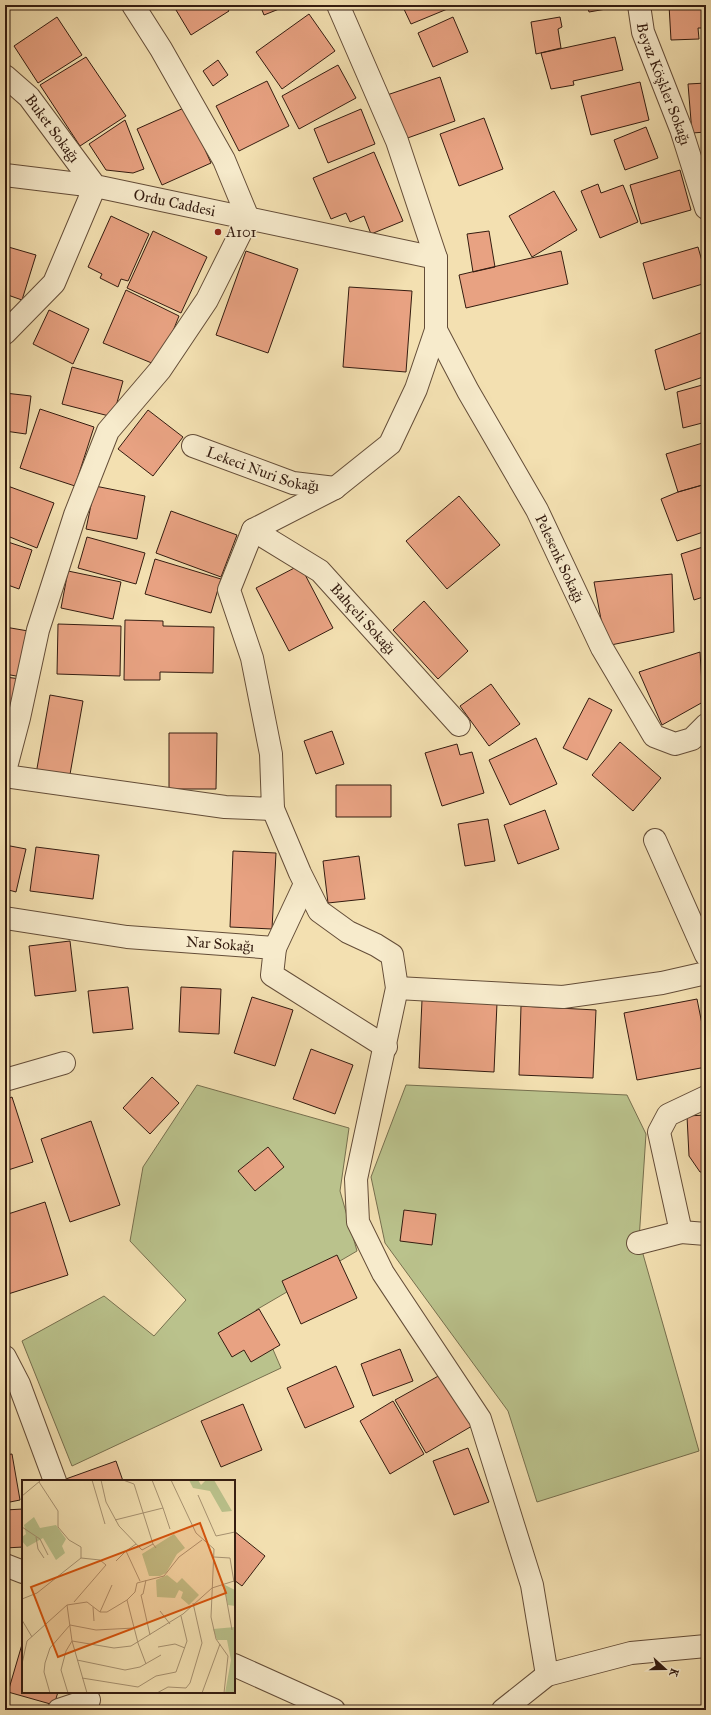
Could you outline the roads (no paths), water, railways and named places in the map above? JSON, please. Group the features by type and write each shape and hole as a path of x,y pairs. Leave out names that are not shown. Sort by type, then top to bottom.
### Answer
{"street":[{"path":"5,771 19,718 38,630 75,515 108,431 160,370 207,300 248,218 224,160 161,49 133,5"},
{"path":"338,5 397,141 436,258 436,330 416,389 390,444 334,488 253,530 230,590 252,658 270,747 273,808 305,884 319,911 329,920 348,932 376,945 392,955 397,988 386,1047 356,1179 358,1222 383,1273 480,1419 532,1585 547,1675"},
{"name":"Beyaz Köşkler Sokağı","path":"639,5 643,32 681,129 706,208"},
{"name":"Buket Sokağı","path":"5,76 29,97 96,186"},
{"name":"Ordu Caddesi","path":"5,175 96,186 436,258"},
{"path":"5,333 54,284 96,186"},
{"name":"Pelesenk Sokağı","path":"436,330 468,391 538,510 602,648 654,736 675,744 692,739 706,725"},
{"name":"Lekeci Nuri Sokağı","path":"193,446 293,483 334,488"},
{"name":"Bahçeli Sokağı","path":"253,530 320,571 459,725"},
{"path":"5,776 225,807 273,808"},
{"path":"655,840 706,955"},
{"path":"275,948 305,884"},
{"name":"Nar Sokağı","path":"5,918 127,937 275,948 272,975 386,1047"},
{"path":"397,988 563,997 662,983 706,973"},
{"path":"5,1080 64,1063"},
{"path":"681,1232 659,1132 668,1114 706,1097"},
{"path":"638,1243 681,1232 706,1234"},
{"path":"5,1357 12,1383 55,1480"},
{"path":"5,1565 22,1572"},
{"path":"503,1710 547,1675 631,1653 706,1646"},
{"path":"235,1665 334,1710"},
{"path":"59,1710 89,1701"}],"place":[{"name":"A101","path":"218,232"}]}
